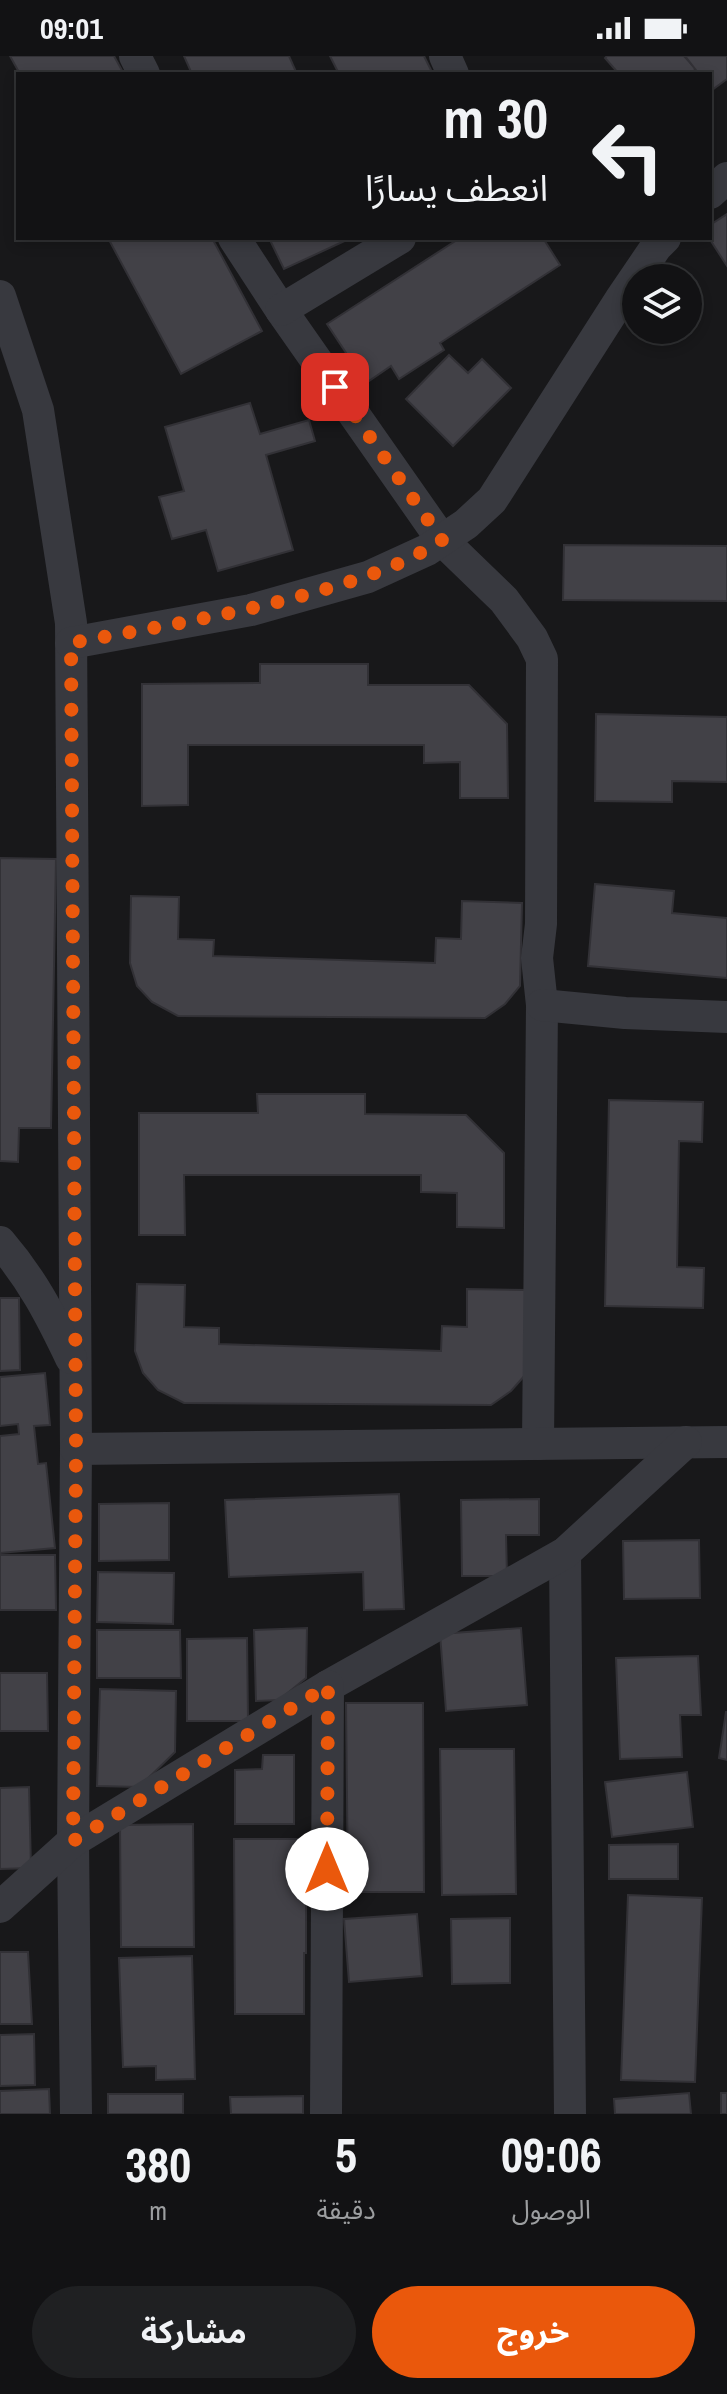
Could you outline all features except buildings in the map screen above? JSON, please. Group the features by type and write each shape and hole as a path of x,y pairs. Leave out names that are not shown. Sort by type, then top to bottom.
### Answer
{"street":[{"path":"712,191 727,178"},
{"path":"235,240 442,540 504,600 532,638 542,659 541,924 537,958 542,1005 538,1444"},
{"path":"281,310 397,240"},
{"path":"71,643 265,606 368,577 427,550 466,524 492,500 620,300 663,240"},
{"path":"0,296 38,410 71,623 76,1367 73,1841 76,2114"},
{"path":"542,1005 625,1013 727,1017"},
{"path":"0,1242 44,1302 76,1367"},
{"path":"0,1907 73,1841 328,1686 565,1553 686,1442"},
{"path":"76,1449 727,1442"},
{"path":"565,1553 570,2114"},
{"path":"326,2114 328,1686"}],"route":[{"path":"327,1869 328,1686 73,1841 76,1449 71,643 251,610 368,577 442,540 335,387"}]}
